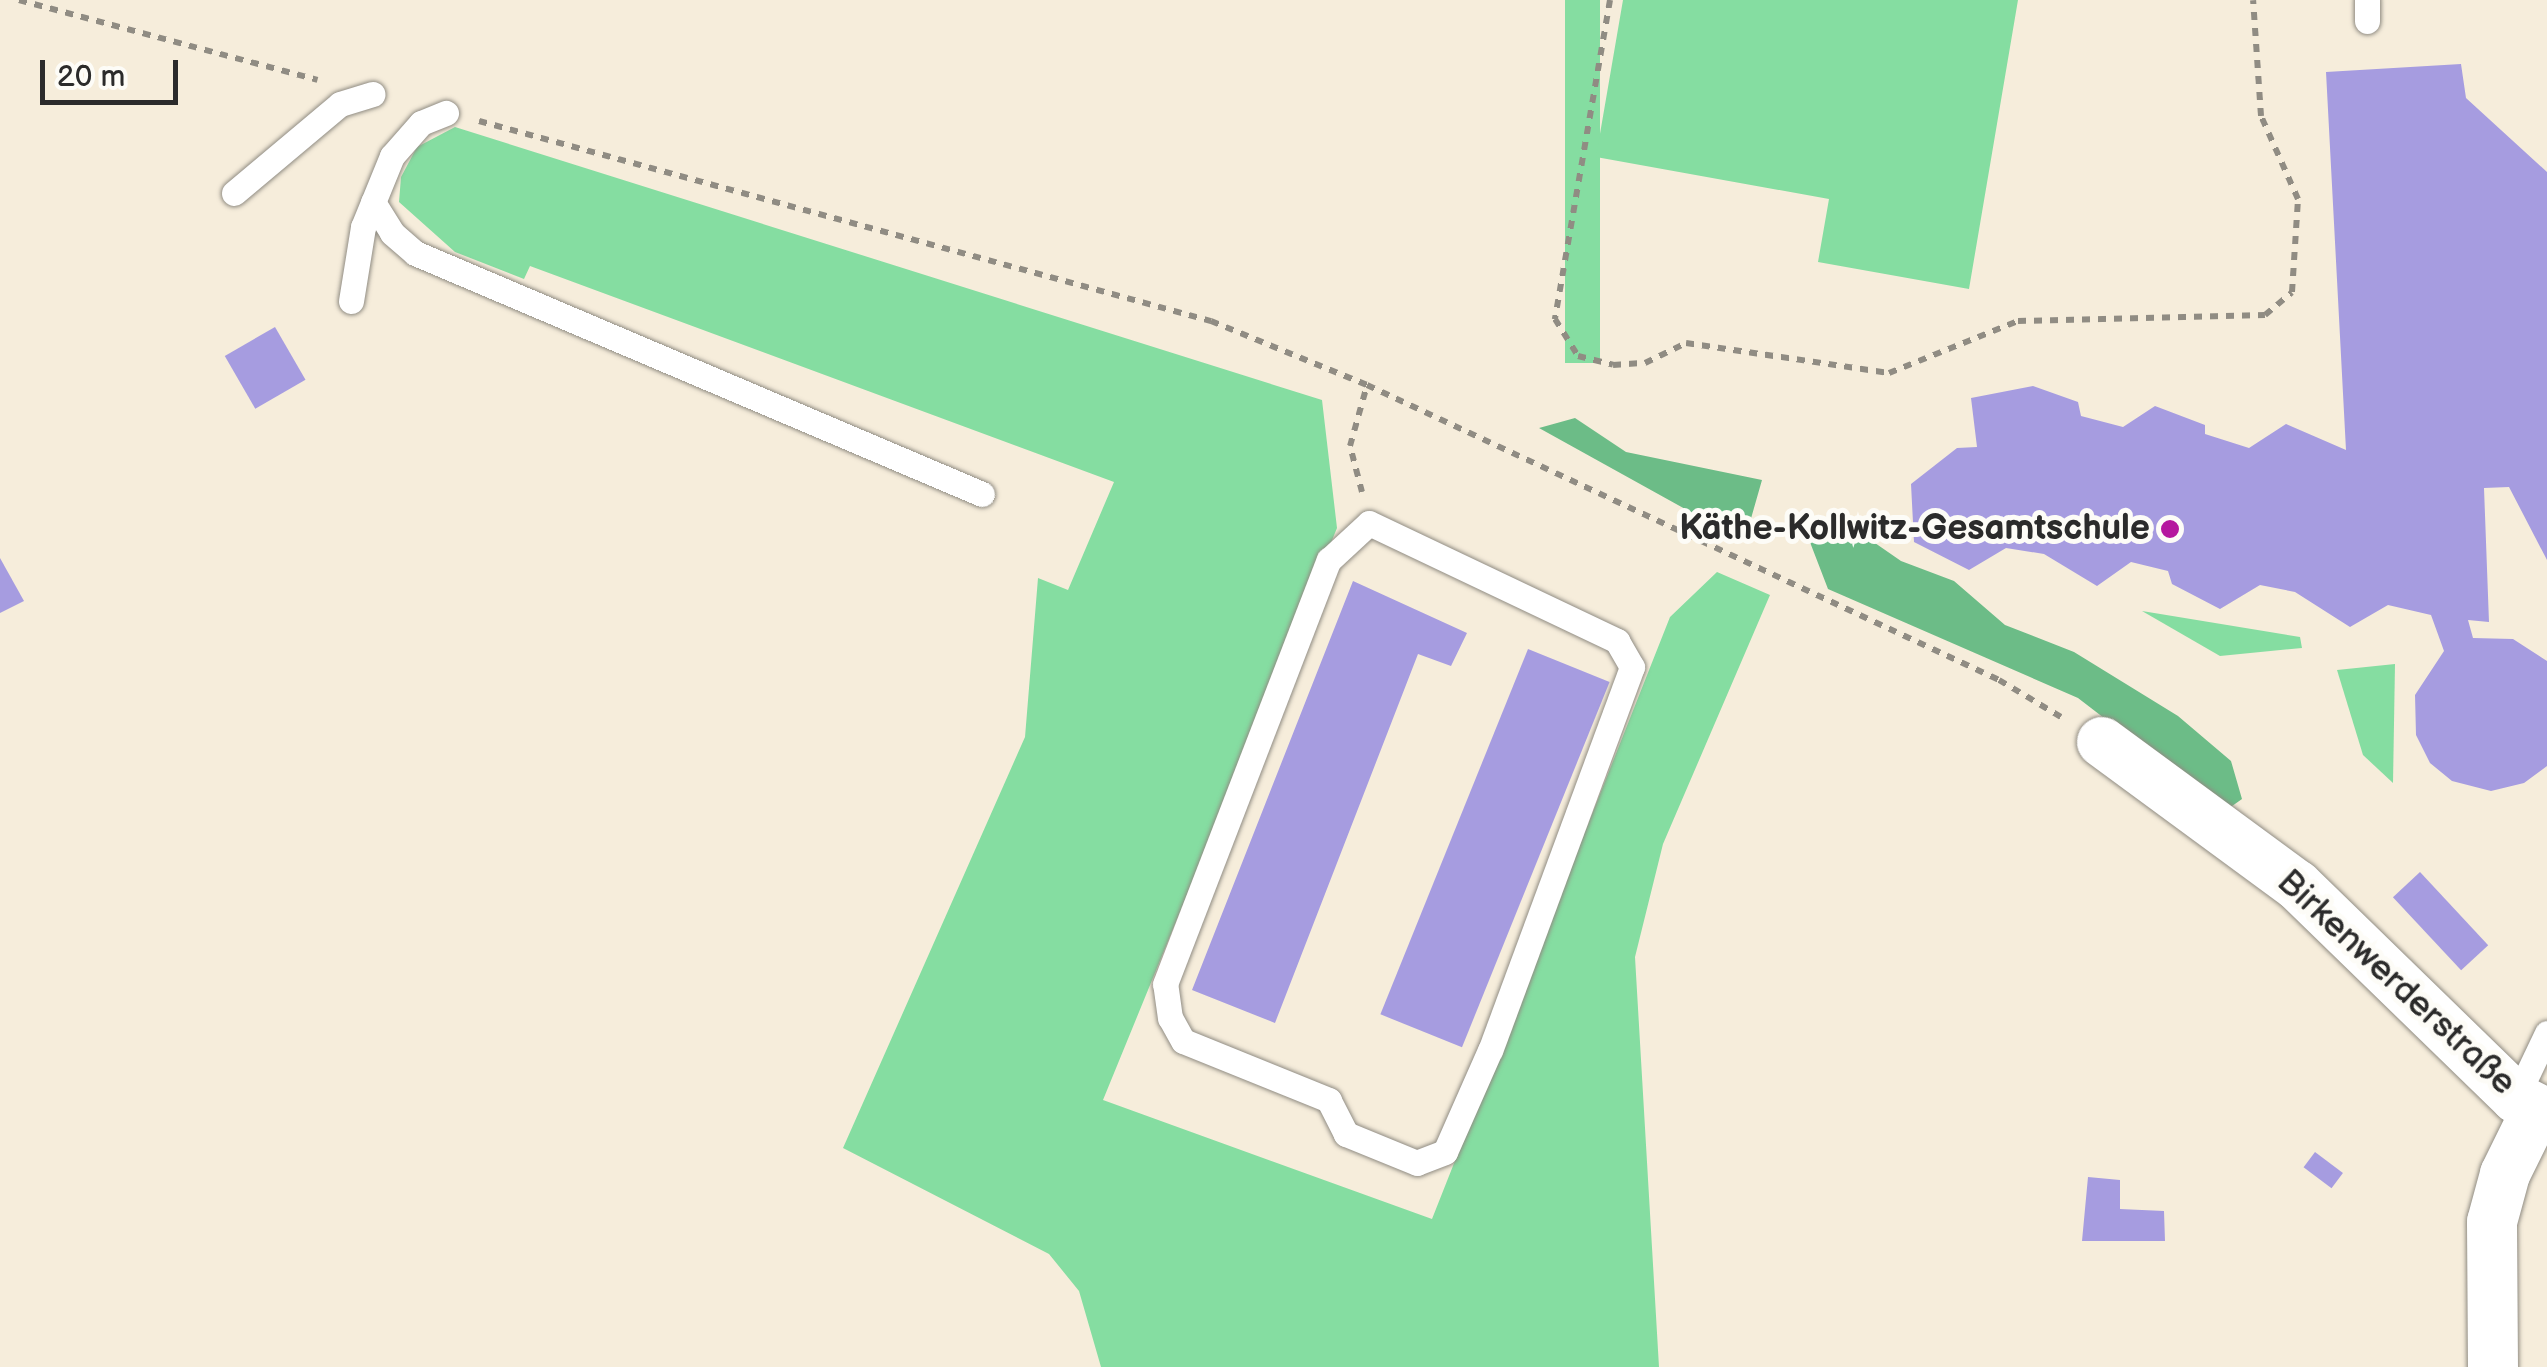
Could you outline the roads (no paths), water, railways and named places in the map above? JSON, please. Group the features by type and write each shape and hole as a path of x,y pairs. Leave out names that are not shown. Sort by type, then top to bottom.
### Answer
{"street":[{"name":"Birkenwerderstraße","path":"2102,742 2297,885 2533,1107"},
{"path":"2493,1367 2492,1222 2505,1174 2533,1107"}],"lane":[{"path":"234,193 340,104 372,94"},
{"path":"351,301 373,202 407,137 446,113"},
{"path":"373,202 392,233 415,252 982,494"},
{"path":"1369,523 1617,642 1632,668 1460,1118 1445,1152 1417,1163 1346,1134 1329,1100 1184,1041 1170,1018 1166,984 1329,560 1369,523"},
{"path":"2533,1107 2547,1033"}],"place":[{"name":"Käthe-Kollwitz-Gesamtschule","path":"2170,529"}]}
